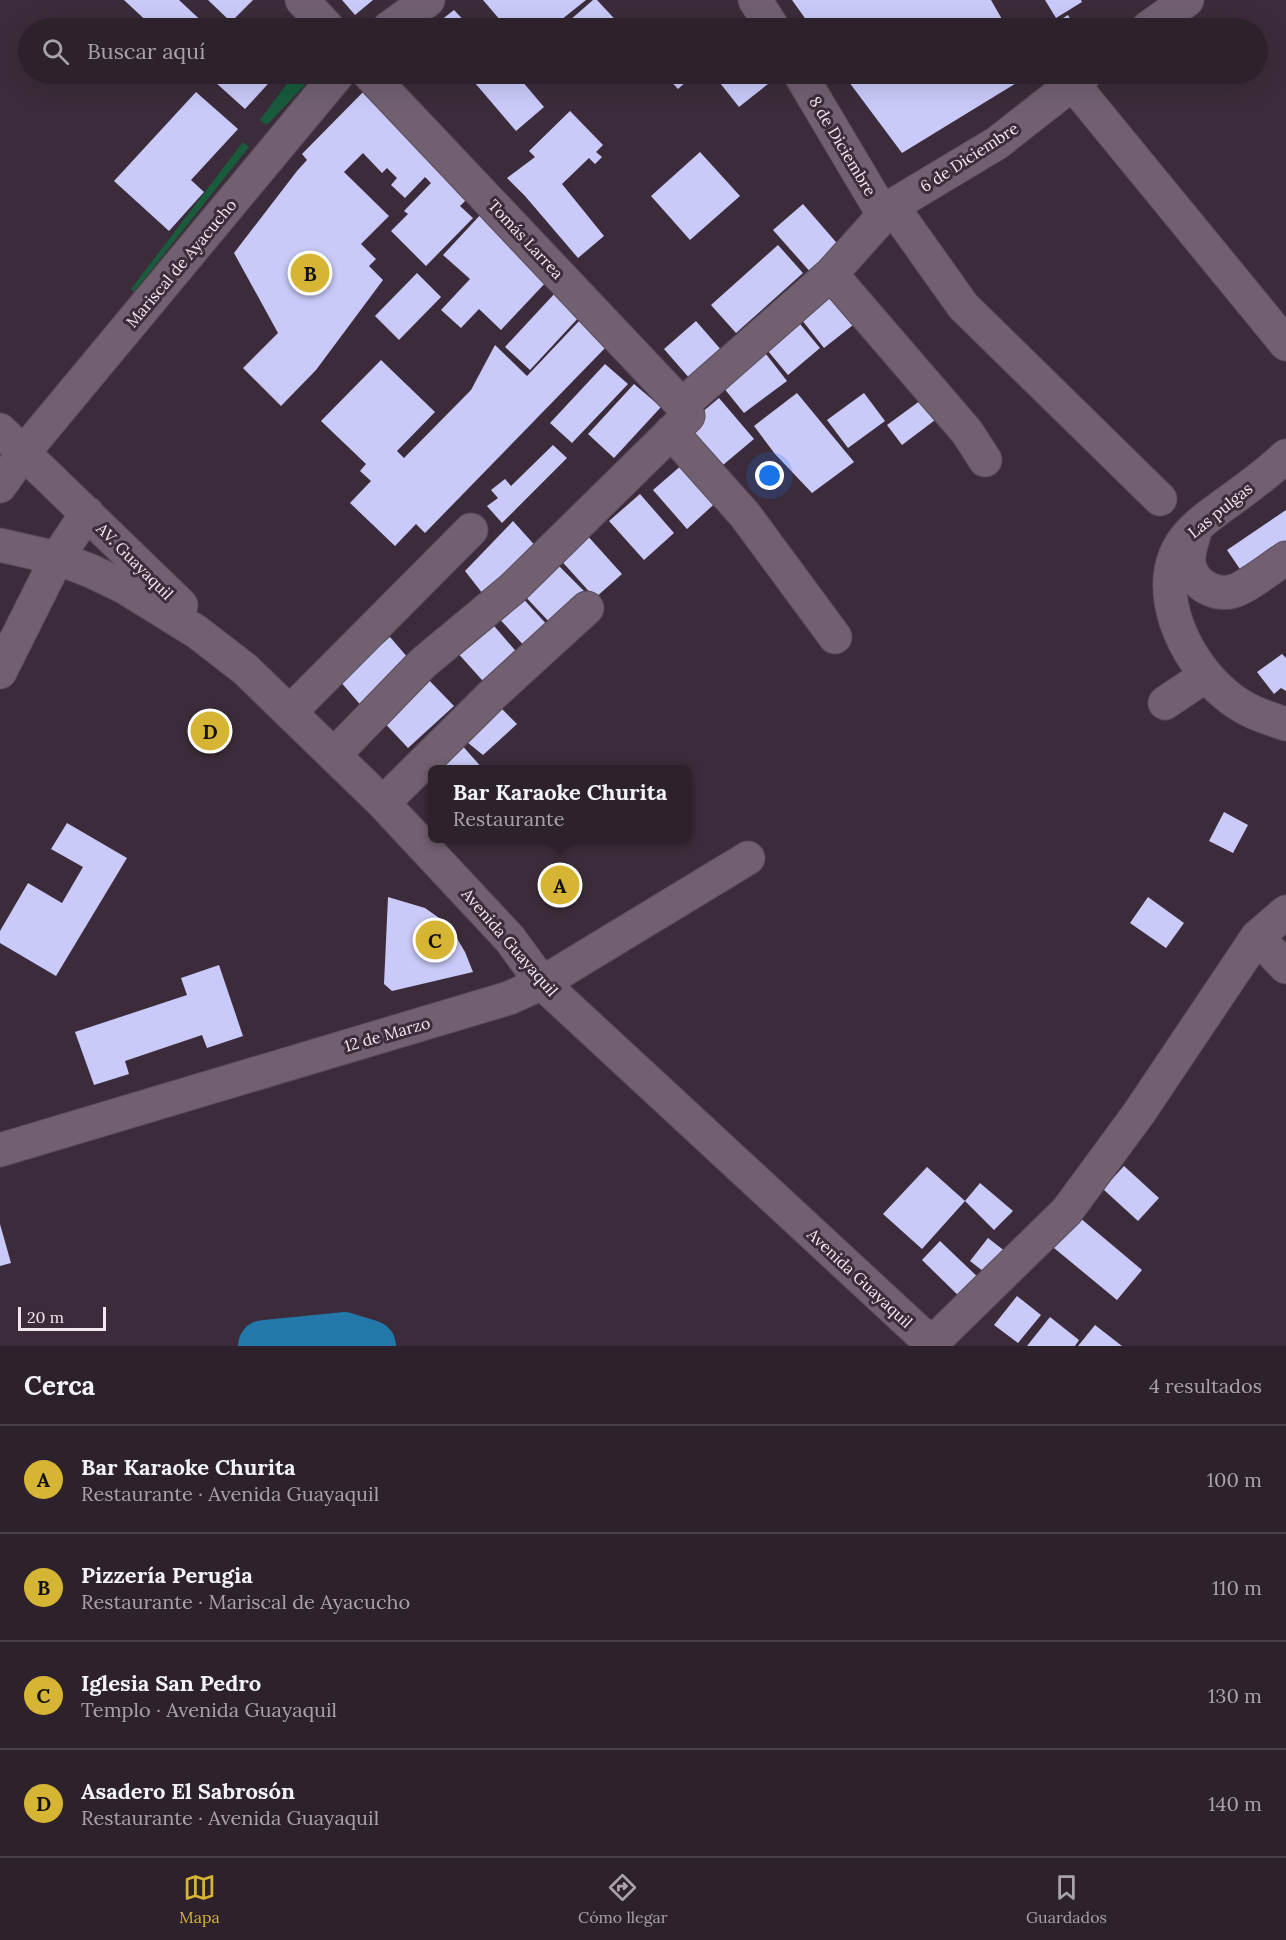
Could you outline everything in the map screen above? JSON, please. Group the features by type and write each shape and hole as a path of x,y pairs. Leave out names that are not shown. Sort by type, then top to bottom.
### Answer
{"street":[{"path":"302,0 319,18"},
{"path":"403,18 428,0"},
{"path":"755,0 767,18"},
{"path":"1162,18 1187,0"},
{"name":"Mariscal de Ayacucho","path":"0,486 24,452 330,84"},
{"name":"Tomás Larrea","path":"378,84 677,418 835,637"},
{"name":"8 de Diciembre","path":"806,84 879,207 892,206"},
{"name":"6 de Diciembre","path":"334,755 423,663 512,589 677,418 831,274 892,206 997,143 1071,84"},
{"path":"1084,84 1286,344"},
{"path":"892,206 963,306 1160,499"},
{"path":"831,274 967,432 986,460"},
{"name":"AV. Guayaquil","path":"0,430 246,670"},
{"name":"Las pulgas","path":"1286,456 1197,525 1183,541 1174,559 1170,579 1171,603 1178,627 1189,651 1205,676 1225,695 1245,709 1286,724"},
{"path":"0,672 57,558 87,513"},
{"path":"1197,525 1190,550 1190,567 1199,583 1214,592 1227,593 1239,589 1286,558"},
{"path":"290,712 471,530"},
{"name":"Avenida Guayaquil","path":"0,546 57,558 126,588 197,632 246,670 383,803 504,932 542,983 933,1345"},
{"path":"383,803 492,695 587,608"},
{"path":"1166,704 1205,676"},
{"name":"12 de Marzo","path":"0,1150 491,1003 542,983 748,858"},
{"path":"933,1345 1067,1212 1139,1113 1257,938 1286,912"},
{"path":"1257,938 1286,967"}],"green space":[{"path":"287,84 306,84 267,125 260,120"},
{"path":"243,142 249,147 134,292 131,289"}],"building":[{"path":"124,0 179,0 198,18 143,18"},
{"path":"208,0 253,0 235,18 227,18"},
{"path":"342,0 373,0 355,15"},
{"path":"483,0 586,0 564,18 498,18"},
{"path":"593,0 597,0 614,18 572,18"},
{"path":"792,0 991,0 1001,18 805,18"},
{"path":"1045,0 1081,0 1082,2 1056,18"},
{"path":"454,10 462,18 444,18"},
{"path":"217,84 268,84 245,109"},
{"path":"476,84 524,84 544,107 516,131"},
{"path":"673,84 684,84 678,89"},
{"path":"721,84 768,84 739,107"},
{"path":"850,84 1015,84 902,153"},
{"path":"366,89 474,192 460,206 473,218 426,266 391,231 408,214 404,211 431,183 425,177 405,198 391,185 397,178 387,168 382,173 363,153 344,172 389,216 361,244 376,259 369,266 383,280 316,370 281,406 243,368 278,333 234,253 307,160 302,154"},
{"path":"196,92 238,129 191,180 204,192 169,231 114,181"},
{"path":"570,111 603,145 596,152 602,157 595,164 589,158 562,184 604,236 578,258 507,178 535,157 529,151"},
{"path":"700,152 740,196 690,240 651,196"},
{"path":"803,204 842,249 813,275 773,230"},
{"path":"483,212 549,279 501,330 479,309 461,328 441,310 470,279 443,255"},
{"path":"778,245 803,273 736,333 711,305"},
{"path":"417,273 441,297 399,340 375,316"},
{"path":"556,292 581,315 530,370 505,347"},
{"path":"827,292 853,325 824,348 798,315"},
{"path":"581,319 608,345 425,533 416,524 395,546 350,503 371,481 360,471 366,464 321,421 381,360 435,412 397,451 404,458 471,390 495,345 527,376"},
{"path":"696,321 723,352 691,380 664,349"},
{"path":"800,324 820,348 788,375 768,351"},
{"path":"762,349 787,381 744,413 719,382"},
{"path":"605,364 628,384 572,443 550,423"},
{"path":"634,384 661,407 614,458 588,434"},
{"path":"797,393 854,462 812,493 775,454 754,426"},
{"path":"864,393 885,421 848,448 827,420"},
{"path":"928,395 943,414 902,445 887,425"},
{"path":"719,398 754,439 717,470 682,429"},
{"path":"553,445 567,458 502,523 487,506 498,498 491,490 505,479 511,486"},
{"path":"690,458 723,496 687,529 653,490"},
{"path":"640,494 674,533 644,560 609,521"},
{"path":"1286,510 1286,546 1244,575 1227,550"},
{"path":"513,521 539,550 490,603 465,571"},
{"path":"585,533 622,574 595,598 557,556"},
{"path":"553,560 584,591 553,626 521,592"},
{"path":"517,592 551,629 529,651 494,613"},
{"path":"489,620 526,663 491,690 455,650"},
{"path":"390,637 415,666 364,709 339,680"},
{"path":"1282,654 1286,658 1286,691 1281,688 1274,694 1257,672"},
{"path":"424,675 454,706 408,748 379,717"},
{"path":"494,701 517,724 483,755 462,738"},
{"path":"459,742 480,765 437,765"},
{"path":"1224,812 1248,825 1233,853 1209,841"},
{"path":"67,823 127,858 56,976 0,943 0,931 28,883 62,903 83,867 51,849"},
{"path":"388,897 425,908 442,920 455,935 473,972 392,991 384,984"},
{"path":"1148,897 1184,923 1166,948 1130,923"},
{"path":"219,965 243,1036 207,1048 202,1035 125,1061 129,1074 94,1085 75,1032 187,995 181,978"},
{"path":"1124,1166 1159,1198 1138,1221 1103,1189"},
{"path":"927,1167 965,1201 922,1249 883,1214"},
{"path":"980,1183 1013,1211 994,1230 965,1201"},
{"path":"1073,1212 1142,1270 1117,1300 1048,1243"},
{"path":"0,1224 11,1263 0,1266"},
{"path":"988,1238 1015,1259 997,1282 970,1261"},
{"path":"940,1241 983,1282 964,1301 922,1260"},
{"path":"1017,1296 1041,1315 1018,1343 994,1325"},
{"path":"1050,1317 1079,1340 1075,1346 1027,1346"},
{"path":"1095,1325 1122,1346 1078,1346"}],"waterway":[{"path":"264,1346 344,1338 370,1346"}],"place":[{"name":"Pizzería Perugia","path":"310,273"},
{"name":"Asadero El Sabrosón","path":"210,731"},
{"name":"Bar Karaoke Churita","path":"560,885"},
{"name":"Iglesia San Pedro","path":"435,940"}]}
